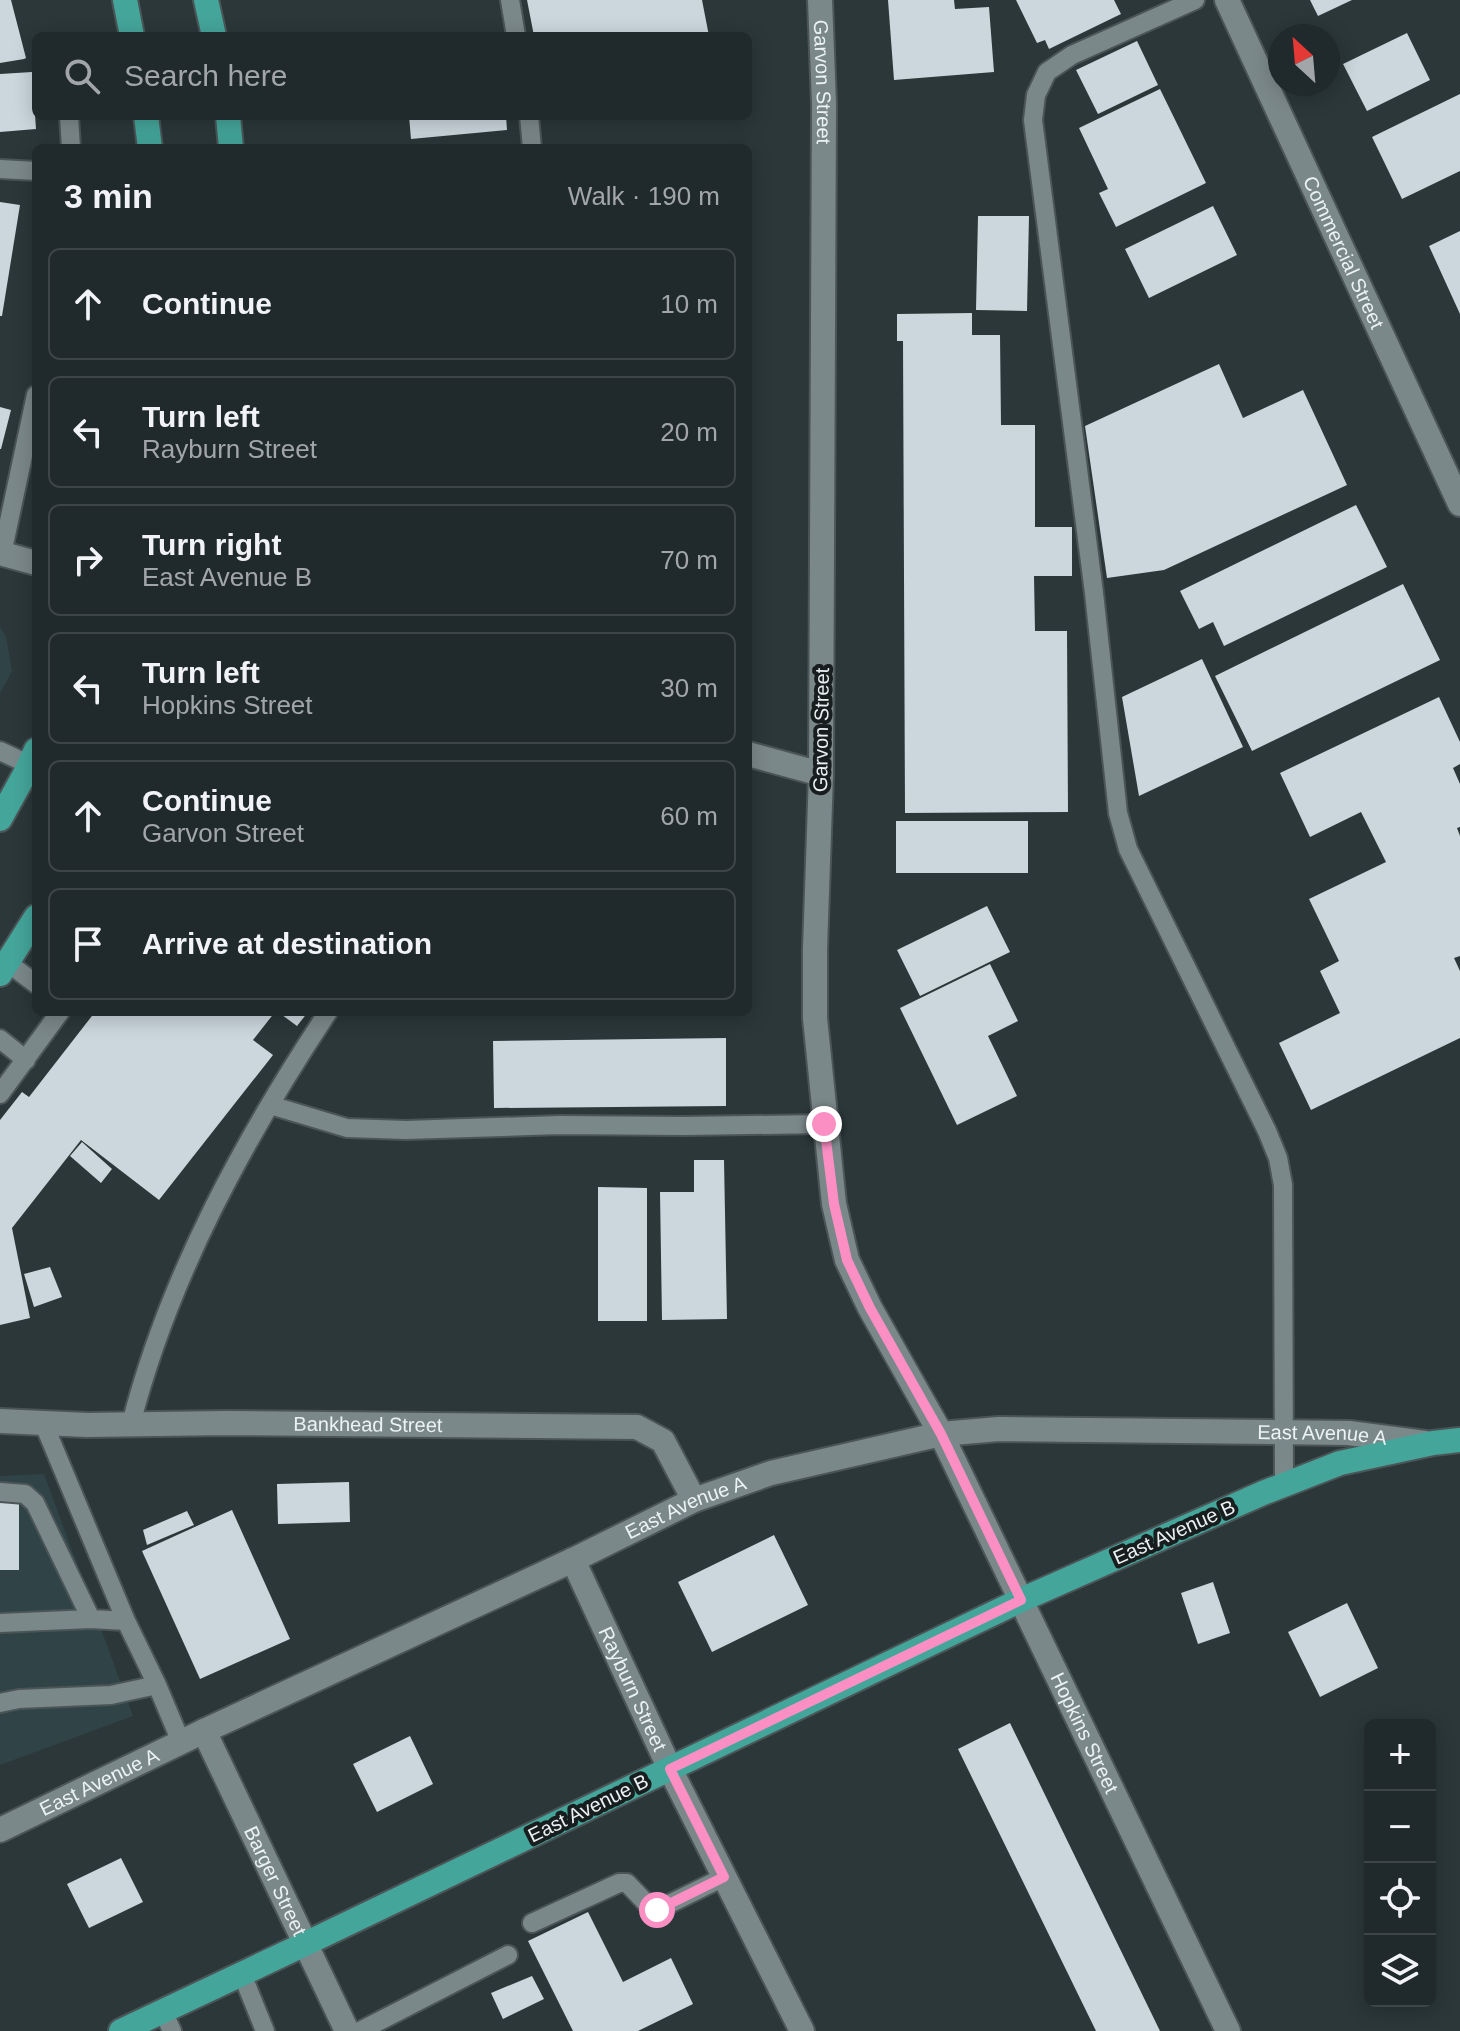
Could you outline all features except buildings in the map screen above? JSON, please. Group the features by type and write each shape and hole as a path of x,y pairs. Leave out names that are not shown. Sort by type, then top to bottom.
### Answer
{"main road":[{"path":"125,0 131,32"},
{"path":"206,0 213,32"},
{"path":"146,120 150,144"},
{"path":"228,120 231,144"},
{"path":"0,819 32,760"},
{"path":"4,968 32,923"},
{"name":"East Avenue B","path":"121,2031 167,2021 242,1974 1021,1600 1340,1463 1460,1440"}],"street":[{"name":"Garvon Street","path":"820,0 824,104 821,774 815,1018 834,1204 847,1260 941,1434"},
{"name":"Commercial Street","path":"1227,0 1460,504"},
{"path":"1,553 32,562"},
{"path":"752,755 821,774"},
{"name":"Bankhead Street","path":"0,1421 637,1427 663,1441 694,1500"},
{"name":"East Avenue A","path":"0,1830 694,1500 771,1473 941,1434 999,1429 1349,1433 1433,1443"},
{"name":"Hopkins Street","path":"941,1434 1228,2031"},
{"name":"Rayburn Street","path":"573,1560 670,1769 802,2031"},
{"name":"Barger Street","path":"204,1731 347,2031"}],"lane":[{"path":"510,0 515,32"},
{"path":"1195,0 1072,55 1047,72 1036,95 1033,120 1094,593 1118,813 1128,849 1278,1158 1283,1185 1284,1485"},
{"path":"69,120 71,144"},
{"path":"529,120 532,144"},
{"path":"0,169 32,171"},
{"path":"1,553 32,413"},
{"path":"0,751 32,758"},
{"path":"4,968 32,982"},
{"path":"0,1094 57,1016"},
{"path":"131,1424 143,1376 161,1326 228,1177 325,1016"},
{"path":"0,1039 26,1060"},
{"path":"270,1105 347,1128 406,1130 560,1125 824,1124"},
{"path":"43,1422 126,1621 181,1742"},
{"path":"0,1492 25,1494 35,1503 91,1619"},
{"path":"0,1623 91,1619 126,1621"},
{"path":"0,1703 19,1699 111,1695 157,1685"},
{"path":"532,1923 619,1883 627,1883 657,1910 724,1877"},
{"path":"360,2031 508,1955"},
{"path":"242,1974 265,2031"}],"shaded area":[{"path":"0,627 6,637 12,671 0,693"},
{"path":"44,1474 133,1716 0,1765 0,1476"}],"route":[{"path":"657,1910 724,1877 670,1769 1021,1600 941,1434 870,1308 847,1260 834,1204 824,1124"}]}
